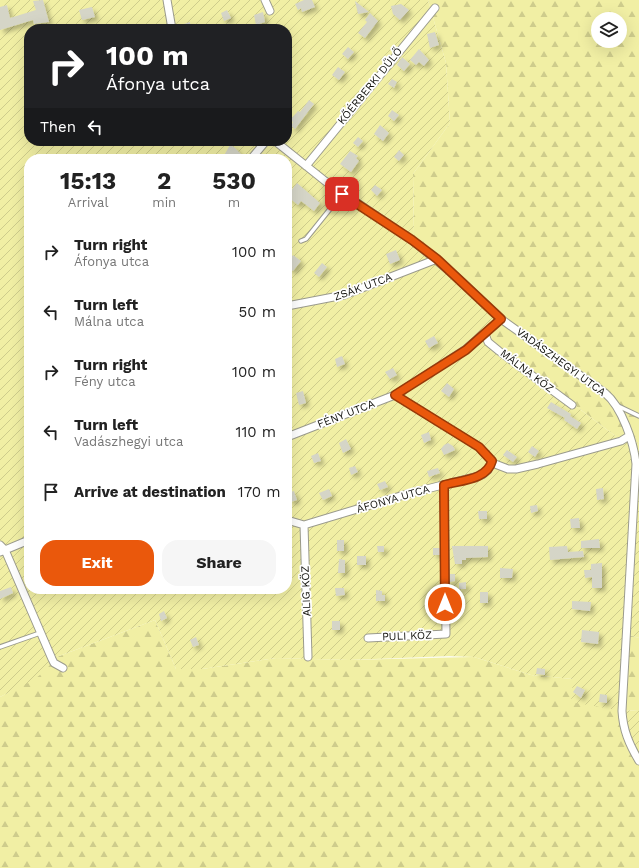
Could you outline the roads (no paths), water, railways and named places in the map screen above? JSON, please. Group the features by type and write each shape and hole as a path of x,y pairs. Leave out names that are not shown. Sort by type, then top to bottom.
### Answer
{"street":[{"path":"167,0 171,24"},
{"path":"265,0 270,11"},
{"name":"KŐÉRBERKI DŰLŐ","path":"306,166 434,8"},
{"path":"255,154 262,146"},
{"name":"VADÁSZHEGYI UTCA","path":"281,146 291,154"},
{"name":"VADÁSZHEGYI UTCA","path":"292,155 342,194 412,240 437,259 501,319 605,393 616,405 629,436 635,456 636,473 622,711 626,736 639,760"},
{"name":"ZSÁK UTCA","path":"292,305 344,295 437,259"},
{"name":"FÉNY UTCA","path":"292,435 395,395 466,350 501,319"},
{"name":"MÁLNA KÖZ","path":"485,334 488,342 499,351 572,405"},
{"path":"395,395 479,447 492,461 502,467 516,469 621,441 629,436"},
{"name":"ÁFONYA UTCA","path":"304,525 482,475 488,470 492,461"},
{"name":"PULI KÖZ","path":"368,638 446,634 444,485"},
{"path":"292,521 304,525"},
{"name":"ALIG KÖZ","path":"304,525 308,657"},
{"path":"24,542 2,549 54,663 63,668"}],"lane":[{"path":"301,241 306,239 342,194"},
{"path":"616,405 639,416"},
{"path":"0,647 40,633"}]}
